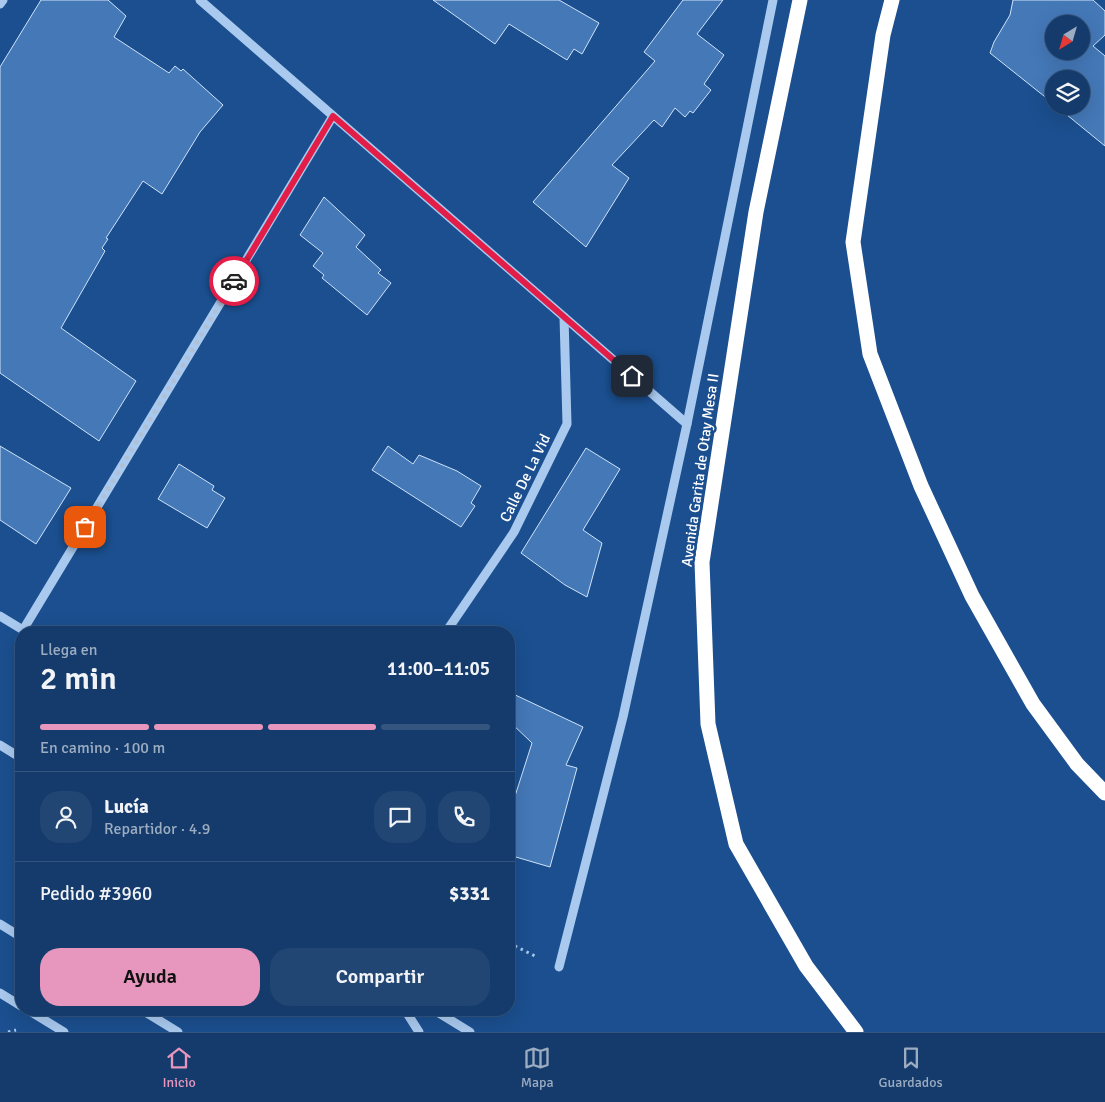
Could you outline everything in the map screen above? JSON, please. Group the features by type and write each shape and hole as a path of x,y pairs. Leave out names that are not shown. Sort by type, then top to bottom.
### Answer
{"highway":[{"name":"Avenida Garita de Otay Mesa II","path":"800,0 756,212 702,562 708,724 736,844 806,966 856,1032"},
{"path":"892,0 884,35 853,242 870,354 921,486 972,596 1033,704 1077,764 1105,793"}],"street":[{"path":"0,4 3,0"},
{"path":"200,0 686,424"},
{"path":"559,967 623,717 686,424 772,0"},
{"path":"25,626 333,116"},
{"name":"Calle De La Vid","path":"450,626 514,532 567,424 564,317"},
{"path":"0,616 16,626"},
{"path":"0,745 15,754"},
{"path":"0,924 15,933"},
{"path":"0,993 15,1002"},
{"path":"38,1016 64,1032"},
{"path":"152,1016 178,1032"},
{"path":"409,1016 419,1032"},
{"path":"444,1016 470,1032"}],"path":[{"path":"515,946 559,967"}],"building":[{"path":"41,0 108,0 126,16 114,37 169,73 175,66 181,71 183,69 223,105 200,132 162,194 143,181 106,238 108,239 102,248 105,251 61,328 136,381 99,441 0,373 0,67"},
{"path":"433,0 559,0 599,23 582,54 574,49 567,60 509,24 495,44"},
{"path":"683,0 723,0 697,34 724,55 704,84 711,90 693,113 690,111 685,117 675,108 662,127 654,120 612,165 629,178 586,247 533,202 655,61 644,52"},
{"path":"1013,0 1093,0 1105,11 1105,35 1093,46 1105,56 1105,146 1067,115 1090,115 1090,70 1045,70 1045,97 990,53 994,42 1010,15"},
{"path":"324,197 365,235 356,247 381,270 378,273 391,283 367,315 322,278 324,275 313,266 323,253 300,235"},
{"path":"0,446 71,488 36,544 0,520"},
{"path":"388,446 413,464 419,455 457,471 481,486 471,503 475,506 461,527 372,470"},
{"path":"586,448 620,469 583,530 602,543 587,597 565,585 521,553"},
{"path":"179,464 214,486 212,490 225,498 207,528 158,499"},
{"path":"515,695 583,727 566,765 577,768 550,867 515,857 515,796 532,743 515,727"}],"way so far":[{"path":"85,527 234,281"}],"route":[{"path":"234,281 333,116 632,376"}]}
